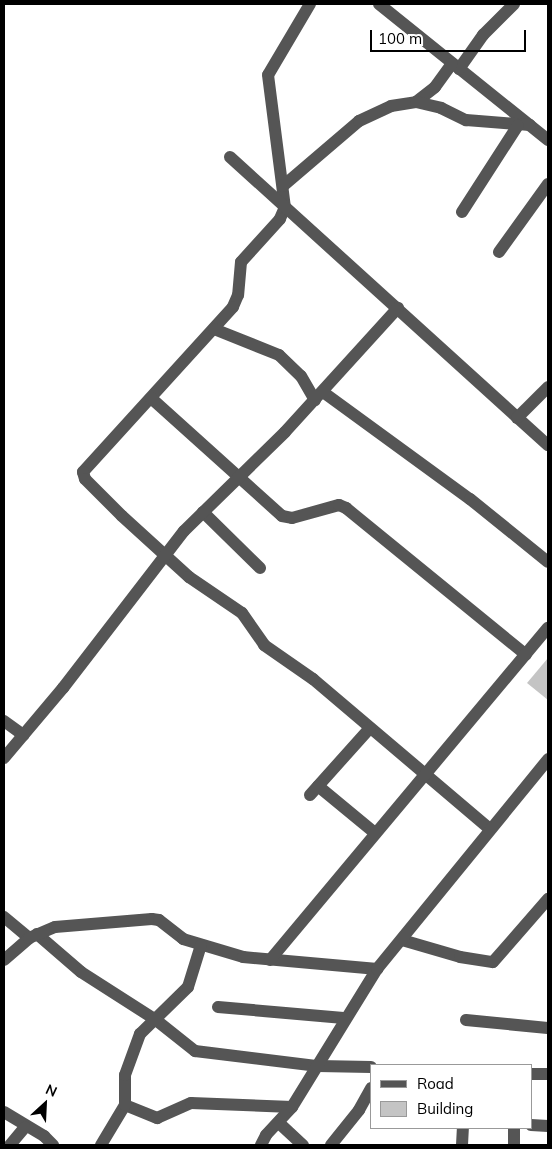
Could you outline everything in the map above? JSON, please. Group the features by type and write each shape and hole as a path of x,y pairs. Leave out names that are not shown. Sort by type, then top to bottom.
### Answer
{"street":[{"path":"310,4 268,75 285,207 272,231 241,262 236,302 214,329 83,472 85,479 196,583 242,613 264,645 313,679 490,829"},
{"path":"379,4 393,8 524,125 548,140"},
{"path":"283,186 359,121 381,110 416,102 435,87 483,34 514,4"},
{"path":"416,102 441,108 466,120 524,125"},
{"path":"462,212 524,125"},
{"path":"230,158 548,445"},
{"path":"499,252 548,184"},
{"path":"4,758 165,555 203,512 319,396 398,308"},
{"path":"214,329 280,355 319,396 470,499 548,562"},
{"path":"517,418 548,387"},
{"path":"151,398 287,518 331,506 346,508 526,655"},
{"path":"203,512 260,568"},
{"path":"270,960 548,628"},
{"path":"4,721 23,735"},
{"path":"370,728 314,791 375,833"},
{"path":"261,1145 266,1135 279,1124 292,1107 318,1066 344,1018 377,969 548,759"},
{"path":"402,940 460,958 493,962 548,899"},
{"path":"4,917 107,990 156,1020 188,1047 202,1053 318,1066 370,1067"},
{"path":"4,960 33,936 63,925 152,919 159,920 183,939 242,957 377,969"},
{"path":"101,1145 125,1105 127,1068 143,1029 156,1020 192,981 201,945"},
{"path":"218,1007 344,1018"},
{"path":"466,1020 548,1028"},
{"path":"532,1074 548,1074"},
{"path":"331,1145 365,1110 370,1092"},
{"path":"125,1105 157,1118 190,1103 292,1107"},
{"path":"4,1112 25,1127 44,1136 53,1145"},
{"path":"279,1124 303,1145"},
{"path":"532,1125 548,1126"},
{"path":"10,1145 25,1127"},
{"path":"462,1145 464,1129"},
{"path":"514,1129 514,1145"}],"building":[{"path":"548,658 548,700 527,683"}]}
